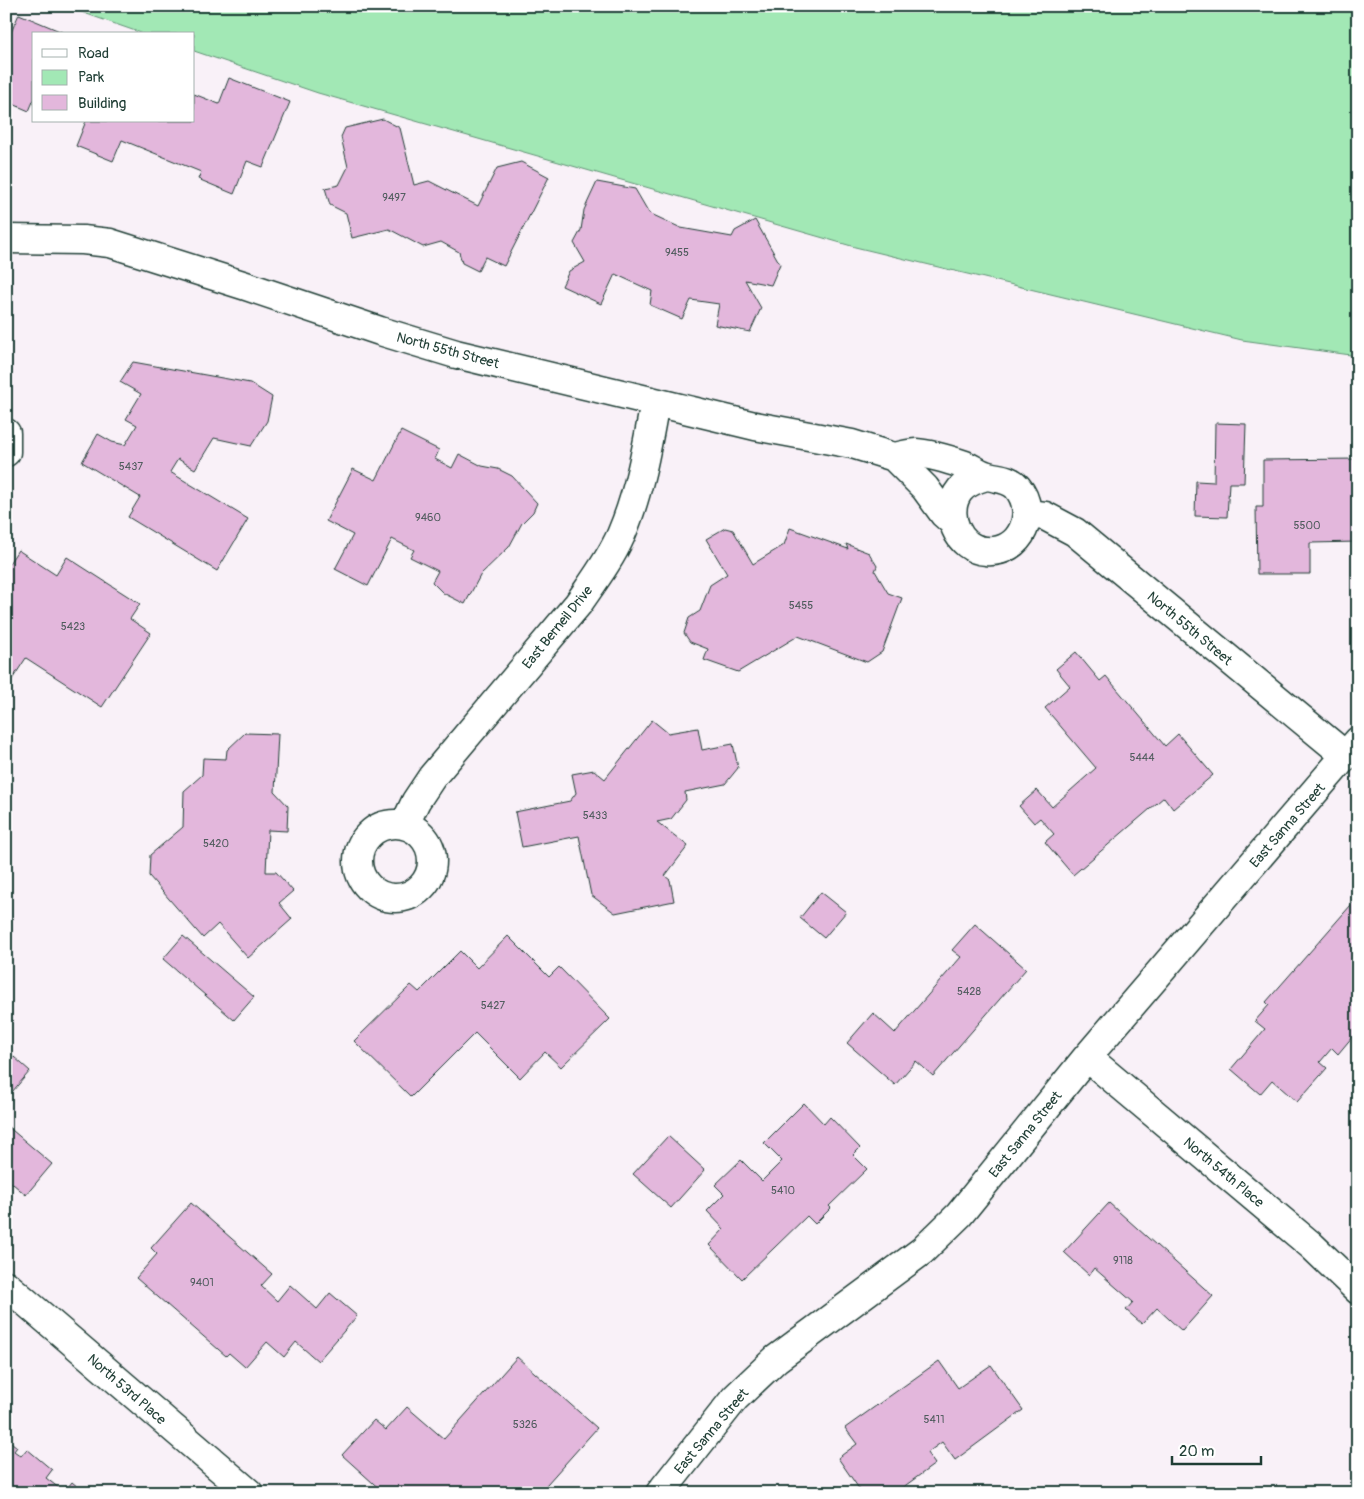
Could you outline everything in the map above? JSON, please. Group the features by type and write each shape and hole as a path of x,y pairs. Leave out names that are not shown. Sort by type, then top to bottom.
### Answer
{"street":[{"name":"North 55th Street","path":"6,240 83,240 110,243 456,354 755,426 852,444 894,457 916,453 942,458 966,466 986,476 1002,478 1016,486 1025,498 1028,514 1024,530 1015,542 1001,550 985,552 970,546 959,536 953,522 944,514 925,488 894,457"},
{"name":"East Berneil Drive","path":"405,824 416,801 432,777 578,604 600,573 621,536 638,488 655,402"},
{"path":"6,433 6,452"},
{"path":"953,522 952,506 959,491 971,481 986,476"},
{"name":"North 55th Street","path":"1028,514 1045,516 1074,532 1352,748"},
{"name":"East Sanna Street","path":"660,1493 735,1398 776,1359 922,1251 960,1215 1087,1057 1352,748"},
{"name":"North 54th Place","path":"1087,1057 1312,1246 1358,1290"},
{"name":"North 53rd Place","path":"6,1285 248,1493"}],"green space":[{"path":"64,6 1358,6 1358,356 1242,340 855,247 318,93 195,51 195,32 138,32"}],"building":[{"path":"19,14 62,32 32,32 32,104 29,111 6,101 6,44"},
{"path":"229,78 290,102 263,167 247,161 234,194 198,179 201,172 122,140 113,161 76,146 86,122 195,122 195,94 219,104"},
{"path":"383,119 400,128 414,185 429,181 478,206 497,168 521,162 549,177 504,266 485,257 478,271 462,263 459,252 441,242 423,247 389,229 352,238 346,213 330,205 325,188 339,185 348,167 341,137 345,128"},
{"path":"597,182 635,189 649,213 681,228 732,237 735,231 755,220 780,264 771,285 745,280 761,308 750,332 715,325 719,304 691,300 682,319 650,305 652,291 615,274 601,304 562,286 569,271 585,262 574,243 581,230 584,210"},
{"path":"133,362 250,383 272,397 267,421 251,446 214,438 195,469 178,459 170,472 248,519 217,571 128,517 140,497 82,462 98,434 112,442 125,445 137,425 126,419 141,394 120,382"},
{"path":"1215,423 1246,424 1244,483 1229,483 1227,517 1195,516 1196,481 1214,482"},
{"path":"401,431 439,450 435,459 452,468 459,454 482,466 498,469 512,476 537,503 533,512 522,523 509,547 481,574 465,604 443,593 432,582 438,571 410,557 414,550 392,539 368,586 335,569 353,535 326,521 353,469 376,480"},
{"path":"1358,459 1358,542 1310,543 1310,574 1257,574 1256,507 1263,507 1263,460"},
{"path":"725,528 733,530 753,564 784,545 790,528 848,549 846,544 869,553 877,566 875,571 888,593 902,598 882,652 867,662 798,636 738,672 704,660 708,649 690,642 684,633 689,618 700,611 710,585 727,574 706,539"},
{"path":"18,550 56,575 67,557 140,604 130,619 151,633 102,707 26,658 11,681 6,678 6,568"},
{"path":"1076,652 1100,681 1106,676 1165,746 1178,734 1213,775 1173,809 1164,797 1073,875 1045,842 1054,834 1040,818 1034,823 1019,806 1037,790 1052,807 1096,768 1045,708 1070,686 1056,669"},
{"path":"652,720 668,733 698,728 702,750 733,744 738,768 725,784 685,792 686,800 671,819 657,822 688,846 665,876 670,880 674,901 615,913 591,895 579,836 522,847 515,812 570,801 576,793 572,774 594,770 605,779"},
{"path":"245,733 278,734 275,792 288,806 287,831 268,830 266,872 276,872 293,891 279,903 292,919 248,958 218,924 203,938 149,876 150,855 183,827 184,791 202,775 203,758 226,759 227,750"},
{"path":"821,892 846,912 824,938 800,918"},
{"path":"1358,897 1358,1030 1338,1054 1332,1048 1320,1062 1327,1068 1297,1102 1272,1080 1260,1094 1231,1069 1265,1029 1255,1021 1269,1005 1266,1002"},
{"path":"975,924 1026,969 933,1076 916,1061 895,1085 847,1043 873,1013 895,1033 961,957 952,950"},
{"path":"183,936 254,997 234,1020 163,959"},
{"path":"508,936 549,977 559,967 610,1019 561,1067 545,1052 520,1078 475,1033 411,1097 354,1041 411,985 419,992 460,951 477,968"},
{"path":"6,1050 30,1071 6,1099"},
{"path":"804,1103 824,1124 830,1117 860,1148 853,1155 867,1169 829,1206 831,1208 815,1224 807,1216 742,1279 709,1245 724,1229 707,1211 724,1194 715,1185 741,1160 762,1181 782,1161 764,1143"},
{"path":"6,1125 52,1164 26,1195 6,1178"},
{"path":"668,1136 705,1170 671,1208 633,1174"},
{"path":"191,1203 272,1274 261,1286 277,1301 290,1285 317,1309 330,1293 357,1316 318,1361 296,1342 284,1357 267,1342 245,1367 229,1353 226,1356 136,1278 157,1254 151,1248"},
{"path":"1109,1203 1213,1296 1182,1331 1157,1308 1142,1324 1126,1310 1133,1302 1094,1268 1089,1275 1064,1252"},
{"path":"517,1357 597,1428 539,1493 384,1493 342,1455 374,1420 386,1430 407,1407 444,1439"},
{"path":"939,1361 958,1388 991,1365 1023,1410 955,1460 942,1442 927,1453 935,1464 895,1493 862,1493 838,1458 857,1444 845,1428"},
{"path":"6,1438 17,1447 14,1451 21,1456 27,1449 52,1470 46,1478 64,1492 72,1482 85,1493 6,1493"}]}
